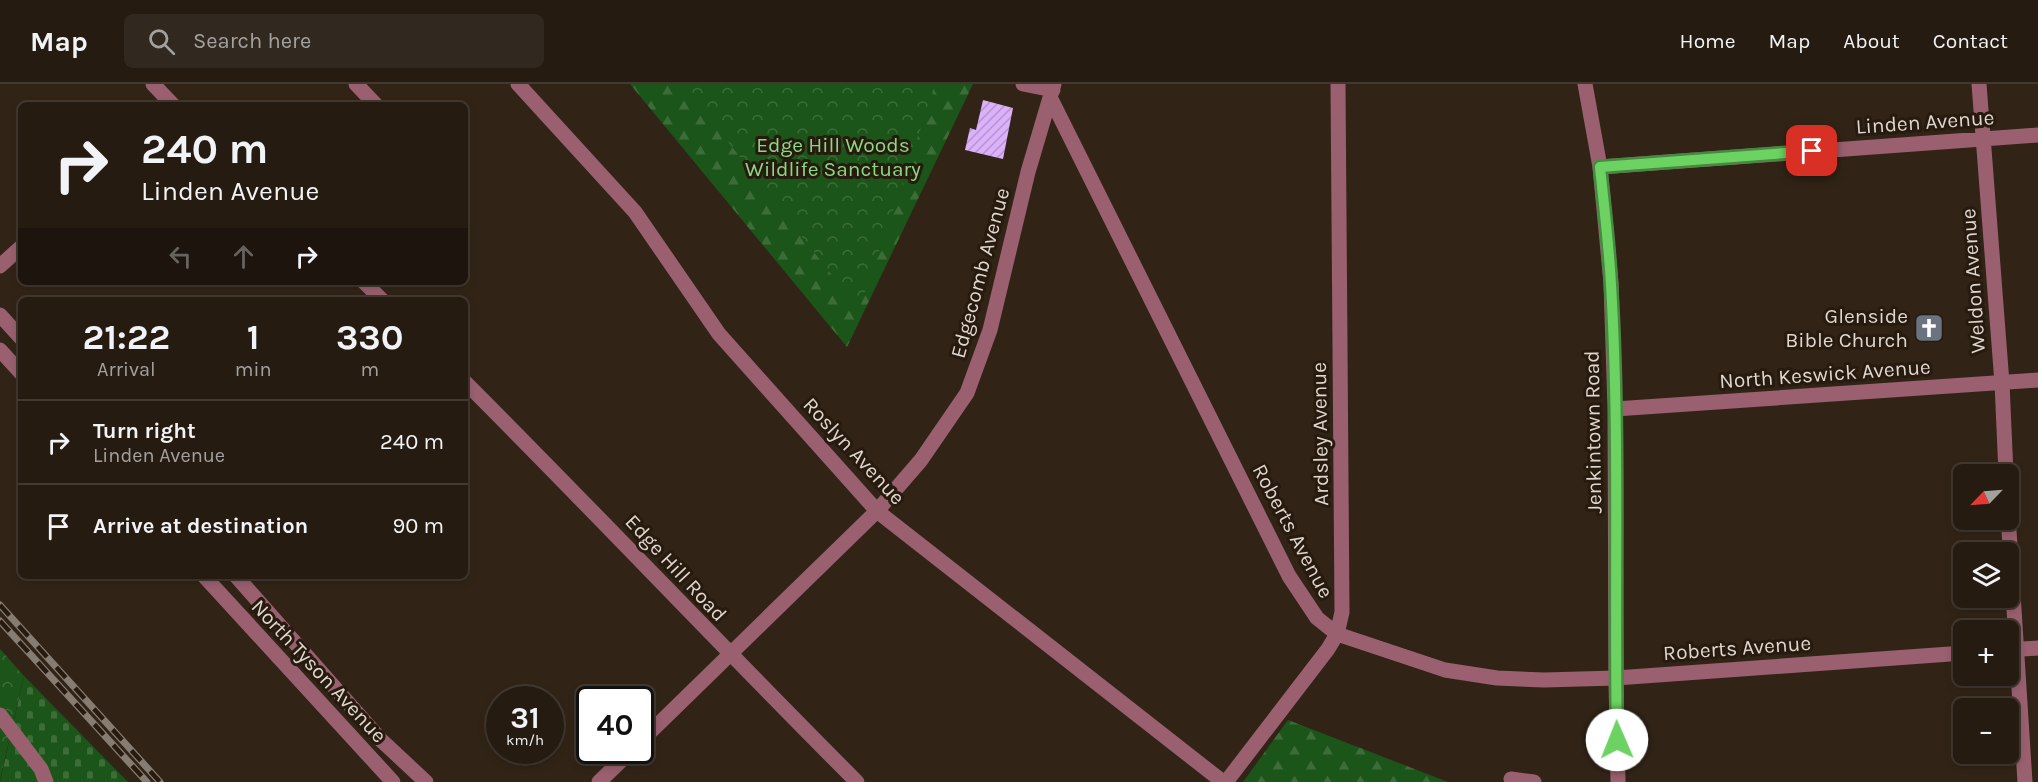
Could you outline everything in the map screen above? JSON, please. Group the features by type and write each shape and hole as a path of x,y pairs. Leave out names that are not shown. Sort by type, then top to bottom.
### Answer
{"street":[{"path":"153,84 170,102"},
{"path":"356,84 373,102"},
{"name":"Roslyn Avenue","path":"518,84 635,212 719,334 877,511 1224,782"},
{"path":"1023,84 1052,91"},
{"name":"Ardsley Avenue","path":"1224,782 1328,649 1337,634 1342,612 1338,84"},
{"name":"Jenkintown Road","path":"1585,84 1600,167 1611,284 1615,409 1618,782"},
{"name":"Weldon Avenue","path":"1979,84 2002,383 2006,464"},
{"name":"Edgecomb Avenue","path":"654,728 877,511 921,460 967,393 990,330 1028,172 1052,91"},
{"name":"Roberts Avenue","path":"1052,91 1289,576 1317,618 1337,634 1445,670 1486,676 1544,680 1616,678 1953,654"},
{"name":"Linden Avenue","path":"1600,167 2038,135"},
{"path":"0,266 18,250"},
{"path":"367,285 379,297"},
{"path":"0,315 18,335"},
{"path":"0,350 18,370"},
{"name":"North Keswick Avenue","path":"1615,409 2038,380"},
{"name":"Edge Hill Road","path":"468,385 599,516 730,655 857,782"},
{"path":"2008,530 2011,620"},
{"name":"North Tyson Avenue","path":"207,579 393,782"},
{"path":"217,591 231,579"},
{"name":"North Tyson Avenue","path":"238,579 381,740 426,782"},
{"path":"2019,649 2038,648"},
{"path":"2016,686 2025,782"},
{"path":"0,715 41,769 46,782"},
{"name":"North Tyson Avenue","path":"360,716 379,767"},
{"path":"599,782 618,764"},
{"path":"1510,779 1534,782"}],"green space":[{"name":"Edge Hill Woods Wildlife Sanctuary","path":"630,84 973,84 847,347"},
{"name":"Edge Hill Woods Wildlife Sanctuary","path":"683,84 936,84 859,310"},
{"path":"0,649 24,676 0,780"},
{"path":"24,676 128,782 0,782"},
{"path":"1288,720 1448,782 1243,782"}],"building":[{"path":"983,100 1013,108 1003,159 965,150 970,128 976,130"}],"railway":[{"path":"0,605 160,782"},
{"path":"0,621 147,782"}],"place":[{"name":"Glenside Bible Church","path":"1929,328"}],"route":[{"path":"1617,740 1613,325 1600,167 1812,151"}]}
